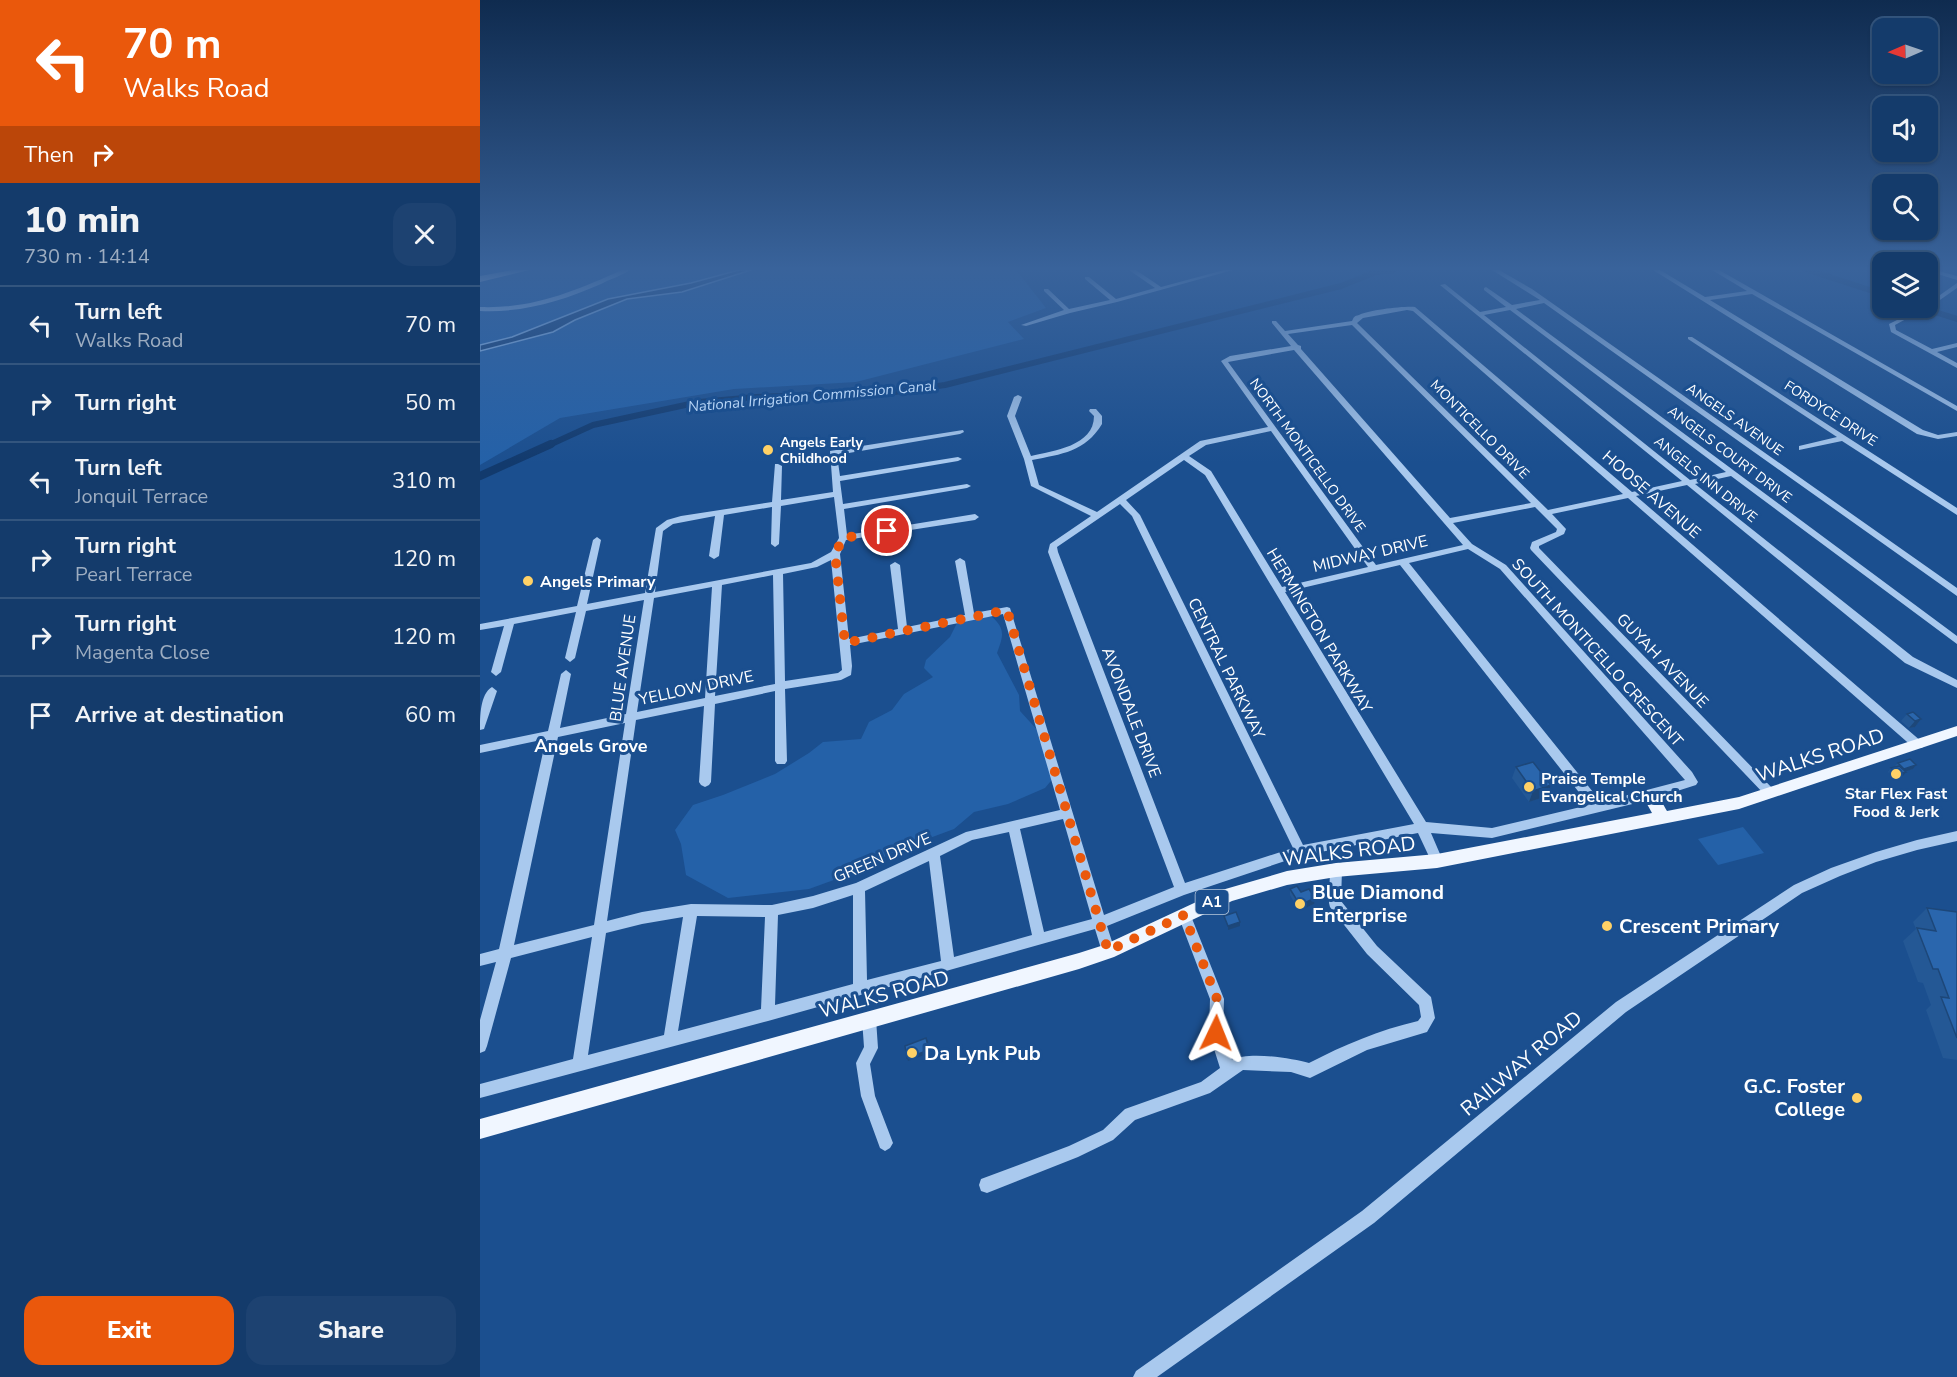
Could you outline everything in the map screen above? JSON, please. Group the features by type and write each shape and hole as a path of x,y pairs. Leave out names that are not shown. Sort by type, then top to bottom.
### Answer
{"main road":[{"name":"WALKS ROAD","path":"480,1129 869,1019 1006,983 1108,951 1228,895 1287,878 1336,870 1437,861 1739,803 1957,731"},
{"path":"1648,795 1663,818"}],"street":[{"name":"SOUTH MONTICELLO CRESCENT","path":"1286,334 1469,546 1503,567 1692,782 1648,795"},
{"name":"MONTICELLO DRIVE","path":"1365,334 1562,529 1560,534 1536,544 1534,548"},
{"name":"HOOSE AVENUE","path":"1444,334 1918,745"},
{"name":"ANGELS INN DRIVE","path":"1503,334 1909,660 1957,684"},
{"name":"ANGELS COURT DRIVE","path":"1547,334 1957,641"},
{"name":"ANGELS AVENUE","path":"1591,334 1957,593"},
{"path":"1763,334 1920,432 1938,437 1957,434"},
{"path":"1826,334 1957,409"},
{"path":"1899,334 1957,366"},
{"name":"FORDYCE DRIVE","path":"1690,338 1957,512"},
{"path":"1930,352 1957,345"},
{"name":"NORTH MONTICELLO DRIVE","path":"1299,347 1230,358 1224,361 1271,429 1374,568"},
{"path":"1018,398 1011,416 1028,459 1035,486 1096,515 1122,501 1208,441 1271,429"},
{"path":"1028,459 1074,448 1087,439 1098,424 1098,416 1093,411"},
{"path":"960,432 833,453 843,538 835,554 845,643 1007,610 1108,951"},
{"path":"1802,448 1844,438"},
{"name":"HERMINGTON PARKWAY","path":"1185,457 1208,473 1422,827 1437,861"},
{"path":"836,479 958,459"},
{"path":"775,544 778,466"},
{"path":"1546,513 1732,473"},
{"path":"840,507 967,486"},
{"name":"BLUE AVENUE","path":"580,1062 659,530 670,522 681,519 837,494"},
{"name":"CENTRAL PARKWAY","path":"1122,501 1136,515 1300,851"},
{"path":"1449,521 1537,504"},
{"path":"714,556 720,514"},
{"name":"AVONDALE DRIVE","path":"1096,515 1053,546 1057,563 1181,890"},
{"path":"843,538 975,517"},
{"path":"570,658 597,540"},
{"name":"MIDWAY DRIVE","path":"1278,591 1469,546"},
{"name":"GUYAH AVENUE","path":"1534,548 1770,793"},
{"path":"480,627 814,565 835,554"},
{"path":"960,561 970,617"},
{"path":"1402,561 1598,807"},
{"path":"896,566 903,631"},
{"path":"778,572 781,761"},
{"path":"705,782 717,583"},
{"path":"496,672 510,622"},
{"name":"YELLOW DRIVE","path":"480,749 780,686 841,676 847,672 845,643"},
{"path":"480,1046 505,954 566,674"},
{"path":"480,726 492,691"},
{"path":"480,1090 768,1014 1101,922 1181,890 1300,851 1422,827 1492,833 1648,795"},
{"name":"GREEN DRIVE","path":"480,960 642,918 691,910 772,911 859,888 970,836 1067,813"},
{"path":"1014,827 1039,939"},
{"name":"RAILWAY ROAD","path":"1142,1377 1368,1217 1621,1007 1671,972 1798,888 1926,842 1957,836"},
{"path":"934,854 948,965"},
{"path":"987,1185 1073,1152 1108,1135 1130,1114 1204,1088 1241,1063 1291,1065 1310,1071 1362,1043 1389,1033 1422,1027 1428,1018 1426,1002 1372,950 1335,903 1336,870"},
{"path":"859,888 860,988"},
{"path":"670,1039 691,910"},
{"path":"768,1014 772,911"},
{"path":"1184,915 1217,999 1216,1033 1228,1071"},
{"path":"869,1019 871,1048 863,1063 868,1096 885,1143"}],"shaded area":[{"path":"480,334 519,334 512,337 480,345"},
{"path":"519,334 544,334 480,351 480,345"},
{"path":"544,334 1020,334 1024,339 856,382 734,389 560,418 480,465 480,351"},
{"path":"960,617 992,617 1000,625 1002,638 997,653 1019,695 1020,711 1040,733 1055,776 1045,788 1008,804 974,812 954,829 900,849 853,873 809,889 728,898 686,875 681,844 675,830 693,805 775,774 823,742 861,739 869,722 892,710 904,694 933,677 924,668 926,660 950,637"},
{"path":"1743,827 1764,853 1718,865 1698,839"}],"building":[{"path":"1913,712 1921,719 1915,721 1907,714"},
{"path":"1910,759 1916,765 1904,769 1898,763"},
{"path":"1533,762 1551,785 1533,791 1516,767"},
{"path":"1899,766 1906,772 1898,774 1891,768"},
{"path":"1297,886 1301,892 1309,889 1315,898 1300,905 1290,889"},
{"path":"1927,908 1957,912 1957,1038 1941,997 1949,998 1938,969 1933,969 1917,928 1936,931"},
{"path":"1236,912 1240,922 1228,926 1224,916"},
{"path":"926,1038 929,1050 907,1058 905,1046"}],"waterway":[{"name":"National Irrigation Commission Canal","path":"547,446 593,425 699,402 756,397 894,392 945,385 1148,334"},
{"name":"National Irrigation Commission Canal","path":"480,476 551,444"}],"place":[{"name":"Angels Early Childhood","path":"768,450"},
{"name":"Angels Primary","path":"528,581"},
{"name":"Star Flex Fast Food & Jerk","path":"1896,774"},
{"name":"Praise Temple Evangelical Church","path":"1529,787"},
{"name":"Blue Diamond Enterprise","path":"1300,904"},
{"name":"Crescent Primary","path":"1607,926"},
{"name":"Da Lynk Pub","path":"912,1053"},
{"name":"G.C. Foster College","path":"1857,1098"}],"district":[{"name":"Angels Grove","path":"591,746"}],"route":[{"path":"887,531 843,538 835,554 845,643 1007,610 1108,951 1184,915 1217,999 1216,1033"}]}
